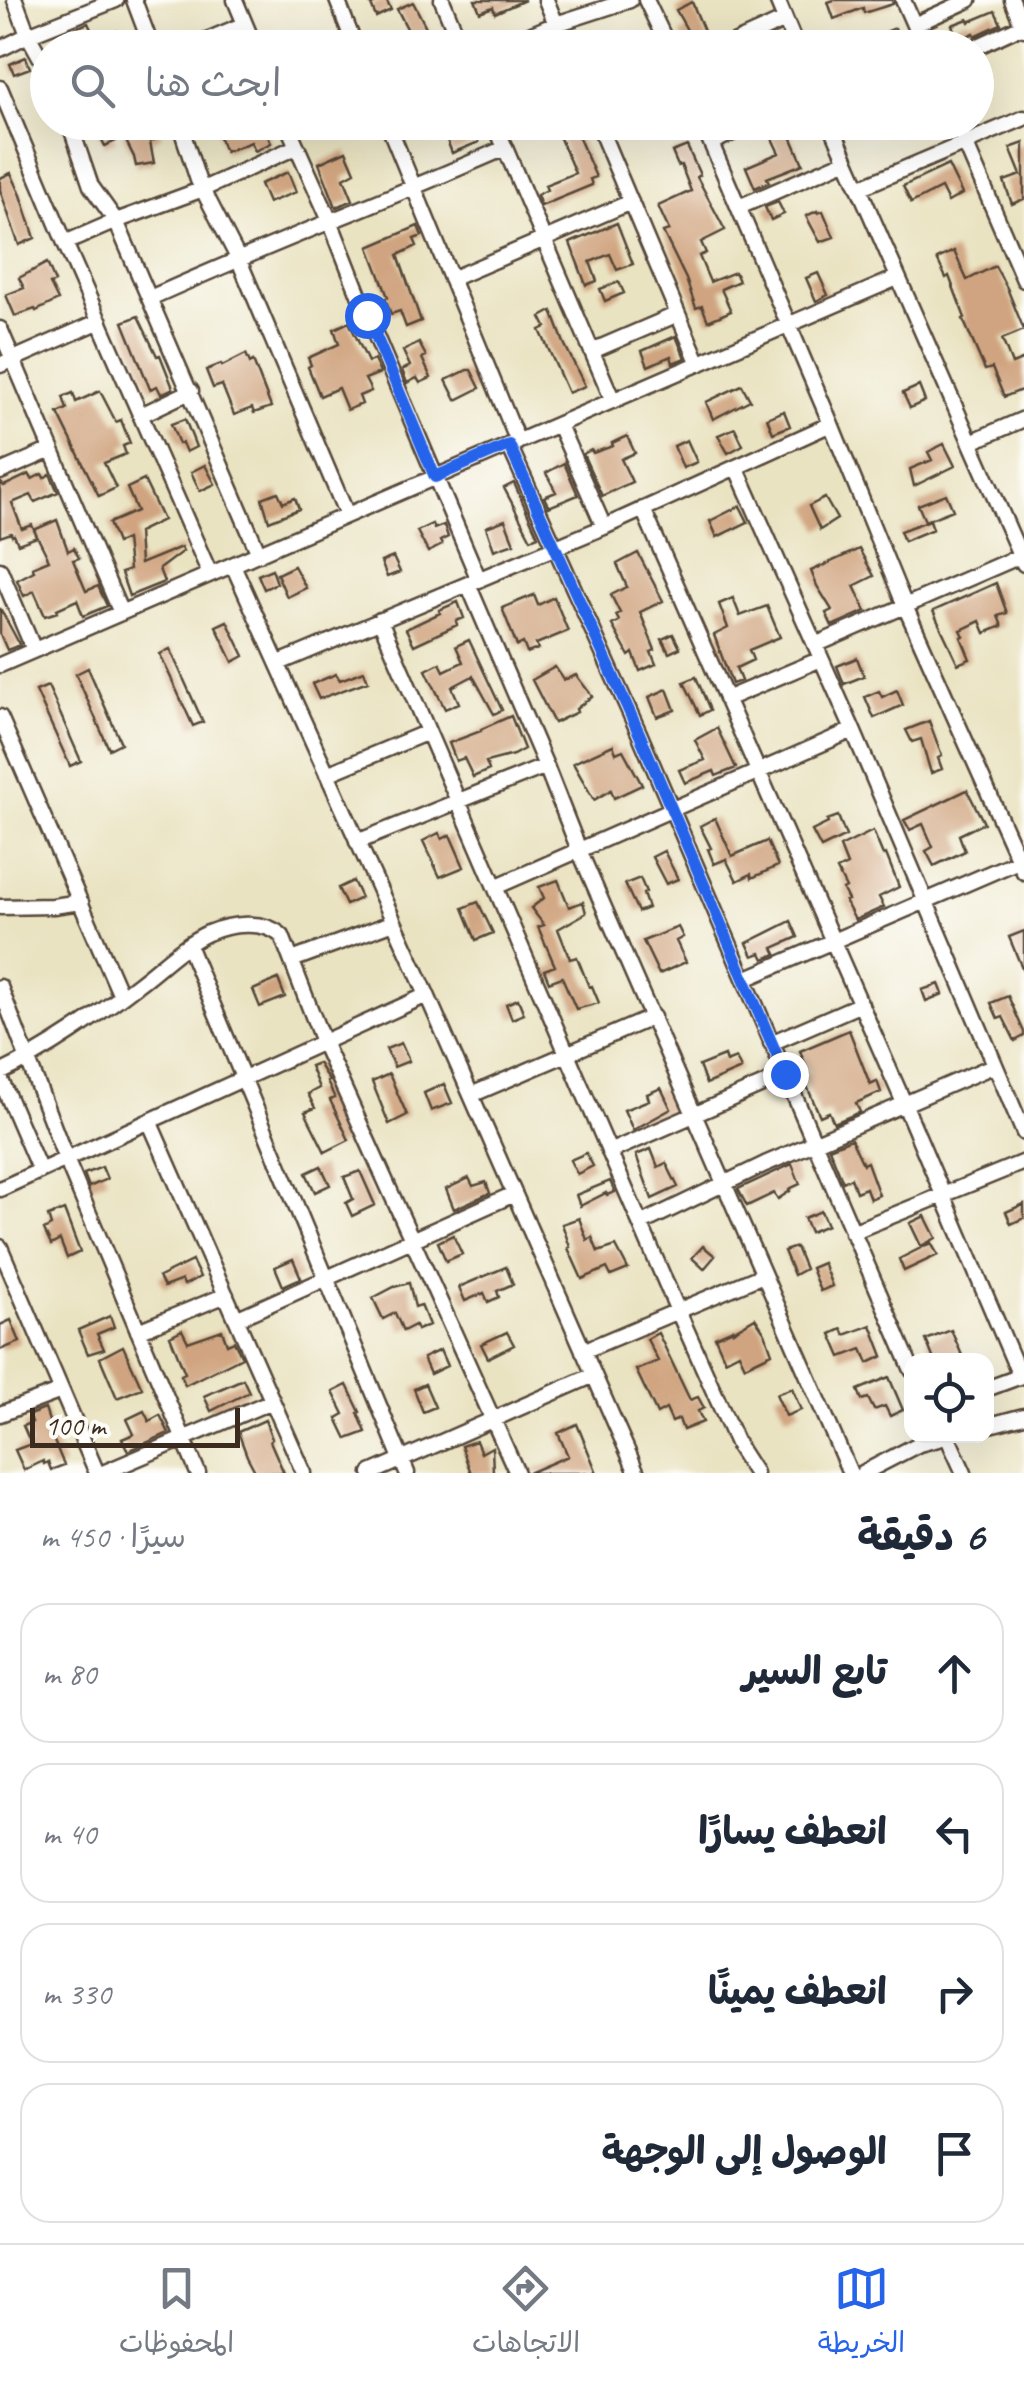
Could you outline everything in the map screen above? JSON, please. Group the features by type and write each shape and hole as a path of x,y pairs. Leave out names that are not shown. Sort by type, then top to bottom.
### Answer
{"street":[{"path":"15,0 30,40"},
{"path":"43,30 116,0"},
{"path":"134,0 145,30"},
{"path":"235,0 248,30"},
{"path":"337,0 349,30"},
{"path":"442,0 454,30"},
{"path":"546,0 558,30"},
{"path":"542,30 630,0"},
{"path":"646,0 660,30"},
{"path":"777,0 789,30"},
{"path":"904,0 916,30"},
{"path":"914,25 969,0"},
{"path":"994,39 1024,26 1012,0"},
{"path":"763,30 785,20"},
{"path":"231,30 245,24"},
{"path":"0,50 28,36"},
{"path":"0,88 210,574"},
{"path":"994,130 1024,118"},
{"path":"76,140 91,186 116,220 259,554"},
{"path":"184,140 346,515"},
{"path":"293,140 435,477 579,850 850,1473"},
{"path":"394,140 556,547 905,1353"},
{"path":"502,140 614,401"},
{"path":"605,140 699,364"},
{"path":"709,140 905,606 1022,864 745,979"},
{"path":"710,143 717,140"},
{"path":"726,699 905,606 1022,560 838,140"},
{"path":"859,188 969,140"},
{"path":"964,142 1024,280"},
{"path":"65,243 296,147"},
{"path":"150,298 505,148"},
{"path":"739,206 847,160"},
{"path":"451,279 631,202"},
{"path":"0,665 897,278"},
{"path":"592,351 678,314"},
{"path":"6,362 100,320"},
{"path":"0,329 6,362 51,450 121,612"},
{"path":"141,415 191,391"},
{"path":"971,442 1024,418"},
{"path":"279,663 604,527 830,424"},
{"path":"559,425 604,527"},
{"path":"0,472 51,450"},
{"path":"736,467 853,730 1024,1133"},
{"path":"643,509 1022,1376 994,1386"},
{"path":"233,565 637,1473"},
{"path":"0,570 34,650"},
{"path":"380,620 678,1311 754,1473"},
{"path":"0,718 122,996"},
{"path":"495,887 853,730"},
{"path":"327,774 428,732"},
{"path":"357,842 546,766"},
{"path":"0,907 80,902"},
{"path":"292,960 394,922"},
{"path":"40,1170 0,1076 122,996 188,945 234,926 264,926 278,931 517,1473"},
{"path":"188,945 404,1467"},
{"path":"0,987 66,1159 198,1473"},
{"path":"0,1189 427,995"},
{"path":"771,1043 860,1004"},
{"path":"471,1095 652,1018"},
{"path":"640,1224 995,1065"},
{"path":"609,1152 785,1074"},
{"path":"150,1122 304,1473"},
{"path":"852,1232 1024,1162"},
{"path":"236,1319 514,1194"},
{"path":"0,1247 100,1473 272,1401"},
{"path":"583,1351 763,1275"},
{"path":"138,1331 226,1295"},
{"path":"371,1473 404,1467 493,1420 594,1376"},
{"path":"0,1414 61,1391"},
{"path":"994,1424 1024,1416"},
{"path":"865,1473 923,1443"},
{"path":"952,1443 964,1473"}],"building":[{"path":"382,0 391,10 376,17 371,5"},
{"path":"475,0 525,0 495,13 493,7 480,12"},
{"path":"892,0 893,4 864,13 863,8 834,19 828,2"},
{"path":"413,2 427,30 408,30 397,9"},
{"path":"692,2 703,30 687,30 676,10"},
{"path":"995,11 1001,24 988,30 954,30 952,25 968,19 969,22"},
{"path":"88,23 91,30 77,30"},
{"path":"26,57 30,68 14,74 10,64"},
{"path":"126,140 154,140 150,142 154,163 136,166"},
{"path":"220,140 271,143 255,151 251,142 225,152"},
{"path":"447,140 478,140 479,142 452,153"},
{"path":"561,140 580,140 596,177 590,179 592,185 541,206 537,195 547,190 545,185 575,173"},
{"path":"773,140 793,140 803,164 767,178 769,182 755,188 746,167 779,153"},
{"path":"1024,143 1024,199 1012,204 1004,181 1021,175 1010,148"},
{"path":"687,146 700,175 697,177 725,230 701,242 706,253 699,256 710,282 735,272 739,281 721,289 731,311 708,321 702,306 696,308 663,232 669,230 658,206 691,191 672,152"},
{"path":"346,151 355,172 344,178 353,200 336,207 319,163"},
{"path":"948,165 962,194 948,202 941,188 911,203 903,186"},
{"path":"288,172 296,192 268,203 260,184"},
{"path":"11,173 35,238 19,245 0,190 0,178"},
{"path":"778,202 784,214 771,220 765,207"},
{"path":"823,211 834,237 820,242 806,216"},
{"path":"617,223 633,264 617,270 610,254 590,262 597,281 586,285 570,243"},
{"path":"418,226 422,236 414,239 417,246 398,255 421,321 406,327 400,311 391,314 369,247"},
{"path":"954,251 967,280 995,266 1007,288 1024,330 1002,339 1012,364 1024,359 1024,389 1004,397 992,368 985,370 949,276 946,278 937,259"},
{"path":"47,263 55,282 50,284 58,300 15,316 6,295 24,288 19,278"},
{"path":"818,273 828,295 816,301 806,278"},
{"path":"619,282 624,293 605,301 600,289"},
{"path":"552,311 585,386 568,393 540,330 546,327 541,317"},
{"path":"138,316 173,388 161,394 157,386 150,389 123,322"},
{"path":"349,322 368,362 374,360 380,373 365,379 371,391 359,396 362,404 347,410 338,388 320,396 308,358 339,344 334,329"},
{"path":"676,336 685,358 673,363 671,356 648,366 642,351"},
{"path":"419,343 431,378 407,383 402,370 410,366 403,351"},
{"path":"246,354 250,363 253,361 271,407 254,413 252,408 234,415 222,385 213,388 206,370"},
{"path":"471,370 480,388 456,400 446,380"},
{"path":"742,385 750,400 713,419 706,402"},
{"path":"919,386 925,401 910,408 903,393"},
{"path":"100,391 116,422 121,420 130,443 123,446 126,454 104,463 116,488 99,496 58,413 67,409 63,397 73,393 76,402"},
{"path":"784,411 790,426 773,433 767,418"},
{"path":"185,419 196,447 186,452 171,424"},
{"path":"735,428 743,445 728,453 718,435"},
{"path":"627,436 635,453 621,459 632,482 602,496 583,454 613,446 612,443"},
{"path":"687,440 697,462 683,468 674,446"},
{"path":"944,444 955,466 914,486 910,469 932,460 928,452"},
{"path":"564,463 578,495 549,507 544,497 556,492 546,473"},
{"path":"205,465 215,484 200,491 191,472"},
{"path":"29,474 32,479 50,474 58,492 35,502 31,495 12,503 22,529 32,525 37,537 18,544 11,533 0,537 0,482 4,486"},
{"path":"144,480 163,520 138,532 140,564 181,547 183,551 159,569 164,582 129,596 121,573 129,570 126,539 117,543 109,523 137,511 127,488"},
{"path":"514,483 538,536 531,539 504,488"},
{"path":"278,492 283,503 295,498 299,509 269,521 262,498"},
{"path":"946,494 953,510 925,521 918,505"},
{"path":"825,498 837,519 820,530 809,506"},
{"path":"740,506 748,522 717,537 710,521"},
{"path":"57,520 68,551 74,548 79,558 73,560 86,591 98,586 107,606 83,616 77,600 45,616 34,591 24,596 17,580 34,571 32,567 49,560 34,530"},
{"path":"505,520 514,543 494,550 486,527"},
{"path":"930,520 933,529 904,541 900,531"},
{"path":"432,524 434,529 444,525 448,537 428,552 417,531"},
{"path":"859,549 874,576 854,586 866,611 832,626 826,613 832,610 811,571"},
{"path":"638,553 663,601 640,612 655,650 651,652 656,664 640,671 633,653 629,656 612,625 619,621 616,615 620,613 611,595 627,587 617,564"},
{"path":"393,557 400,572 387,577 381,562"},
{"path":"294,566 306,588 287,597 277,574"},
{"path":"272,569 277,583 264,589 258,575"},
{"path":"996,583 1007,613 998,616 1002,626 985,633 980,621 961,630 970,659 958,664 933,611"},
{"path":"534,595 538,605 554,597 568,631 536,644 538,649 527,653 523,643 517,646 502,608"},
{"path":"733,598 740,616 767,606 780,637 749,650 753,660 736,668 741,681 732,684 714,635 728,628 719,604"},
{"path":"458,602 464,618 456,621 457,625 414,645 406,629"},
{"path":"0,608 20,645 7,650 0,634"},
{"path":"227,621 244,656 233,662 216,626"},
{"path":"673,634 680,648 669,653 662,639"},
{"path":"469,640 502,710 494,714 473,676 452,687 459,703 445,709 426,670 440,663 444,671 463,662 456,646"},
{"path":"170,649 203,722 193,726 160,654"},
{"path":"857,658 864,676 844,684 837,666"},
{"path":"555,667 564,680 576,675 592,696 577,712 554,723 532,680"},
{"path":"88,668 121,743 109,749 76,674"},
{"path":"364,671 368,681 319,699 312,684 336,674 340,680"},
{"path":"696,677 710,710 700,715 684,682"},
{"path":"48,686 81,761 70,766 36,691"},
{"path":"667,689 675,710 657,717 649,697"},
{"path":"897,690 903,705 874,718 865,697 879,691 882,697"},
{"path":"511,716 524,749 486,762 489,770 473,777 464,758 456,761 449,743"},
{"path":"929,721 942,756 938,758 942,769 931,773 921,739 912,742 906,730"},
{"path":"717,728 736,768 716,776 714,771 685,783 679,770 705,760 695,740"},
{"path":"613,745 616,753 623,750 642,785 614,798 611,790 594,800 573,763"},
{"path":"967,790 984,823 959,835 965,851 934,866 926,851 933,847 923,824 910,830 904,820"},
{"path":"838,816 846,836 821,848 812,831"},
{"path":"715,818 732,856 767,841 778,866 737,881 726,859 714,864 700,826"},
{"path":"873,831 899,887 879,897 884,907 855,920 837,870 847,865 840,847"},
{"path":"439,833 442,839 450,835 464,867 440,877 423,841"},
{"path":"664,851 678,879 666,884 652,857"},
{"path":"640,878 648,908 638,912 625,884"},
{"path":"558,880 569,907 583,902 586,913 558,929 570,959 577,957 599,1003 576,1009 562,977 549,982 544,970 555,966 538,927 544,925 531,908 544,898 539,887"},
{"path":"353,881 361,898 346,905 338,888"},
{"path":"478,902 493,933 476,940 463,908"},
{"path":"791,921 798,937 773,948 776,954 764,959 761,953 753,956 747,943"},
{"path":"678,927 683,937 676,941 686,962 659,974 643,941"},
{"path":"1024,931 1024,973 1009,937"},
{"path":"278,979 285,997 260,1007 253,990"},
{"path":"939,984 943,994 926,1001 922,990"},
{"path":"1008,996 1024,1032 1015,1041 991,1003"},
{"path":"518,999 524,1014 512,1019 506,1004"},
{"path":"849,1030 870,1084 877,1081 881,1092 856,1103 860,1112 834,1123 829,1112 820,1116 802,1075 809,1073 800,1051"},
{"path":"401,1043 409,1061 394,1067 386,1049"},
{"path":"724,1056 726,1062 736,1058 741,1069 706,1084 699,1066"},
{"path":"318,1063 329,1081 335,1098 330,1100 349,1140 325,1152 305,1112 315,1108 308,1094 319,1088 310,1066"},
{"path":"389,1074 407,1115 389,1124 372,1082"},
{"path":"444,1084 452,1103 431,1111 424,1093"},
{"path":"661,1088 671,1109 633,1130 624,1110 649,1100 647,1094"},
{"path":"851,1139 863,1164 867,1162 879,1195 870,1199 866,1188 856,1192 851,1178 843,1182 829,1148"},
{"path":"651,1149 658,1167 666,1163 678,1187 652,1199 636,1155"},
{"path":"586,1153 593,1166 577,1174 570,1160"},
{"path":"792,1164 800,1184 778,1199 774,1193 747,1206 738,1189"},
{"path":"321,1166 330,1185 315,1192 306,1173"},
{"path":"102,1167 107,1179 89,1187 84,1174"},
{"path":"360,1171 375,1205 352,1216 346,1203 353,1199 344,1177"},
{"path":"469,1178 473,1186 486,1182 490,1193 454,1209 446,1189"},
{"path":"610,1181 615,1192 580,1206 576,1195"},
{"path":"1024,1204 1024,1218 1011,1224 1006,1212"},
{"path":"64,1210 80,1252 67,1258 60,1240 51,1245 44,1230 51,1226 48,1216"},
{"path":"821,1211 827,1225 810,1232 804,1218"},
{"path":"925,1216 936,1238 921,1246 910,1223"},
{"path":"579,1218 587,1240 592,1237 598,1252 616,1246 628,1269 611,1276 607,1268 582,1279 562,1224"},
{"path":"453,1235 462,1254 446,1261 438,1242"},
{"path":"931,1243 938,1255 904,1271 899,1259"},
{"path":"703,1246 715,1256 704,1269 692,1258"},
{"path":"796,1247 805,1269 794,1275 784,1251"},
{"path":"293,1259 301,1278 283,1286 275,1267"},
{"path":"192,1261 200,1277 184,1285 182,1280 164,1287 159,1277"},
{"path":"823,1263 832,1286 820,1291 811,1268"},
{"path":"506,1267 513,1284 497,1291 499,1297 488,1302 484,1293 465,1301 459,1287"},
{"path":"409,1283 415,1307 421,1305 429,1325 417,1330 415,1325 403,1331 395,1313 383,1319 373,1298"},
{"path":"110,1316 114,1327 97,1334 104,1349 88,1354 78,1330"},
{"path":"755,1318 772,1353 745,1366 739,1353 725,1360 715,1337"},
{"path":"11,1320 20,1342 0,1350 0,1325"},
{"path":"871,1325 883,1356 868,1363 862,1349 841,1357 831,1334 842,1329 845,1335"},
{"path":"182,1330 188,1342 222,1330 227,1344 234,1341 242,1357 185,1385 181,1375 185,1373 170,1336"},
{"path":"951,1330 961,1353 931,1353 926,1340"},
{"path":"507,1332 514,1345 488,1358 481,1344"},
{"path":"658,1333 690,1400 698,1397 704,1408 698,1411 703,1422 683,1430 679,1419 672,1422 666,1409 657,1414 636,1370 658,1361 647,1339"},
{"path":"123,1346 142,1388 117,1398 100,1358"},
{"path":"440,1350 447,1366 430,1374 423,1358"},
{"path":"889,1377 903,1410 890,1416 885,1406 874,1410 868,1398 862,1400 858,1390"},
{"path":"243,1379 249,1392 211,1411 204,1396"},
{"path":"425,1384 435,1407 423,1412 414,1389"},
{"path":"347,1385 366,1432 347,1439 337,1418 344,1414 333,1392"},
{"path":"792,1388 801,1410 786,1416 776,1394"},
{"path":"45,1409 64,1465 51,1470 48,1462 43,1461 24,1470 15,1450 31,1444 23,1426 32,1422 29,1415"},
{"path":"144,1411 149,1421 160,1415 169,1433 128,1451 122,1439 134,1434 127,1419"},
{"path":"265,1420 284,1473 256,1473 238,1432"},
{"path":"577,1424 597,1473 528,1473 568,1456 558,1433"},
{"path":"476,1441 481,1453 492,1447 493,1473 471,1473 461,1446"}],"route":[{"path":"367,315 435,477 509,445 639,733 785,1074"}]}
